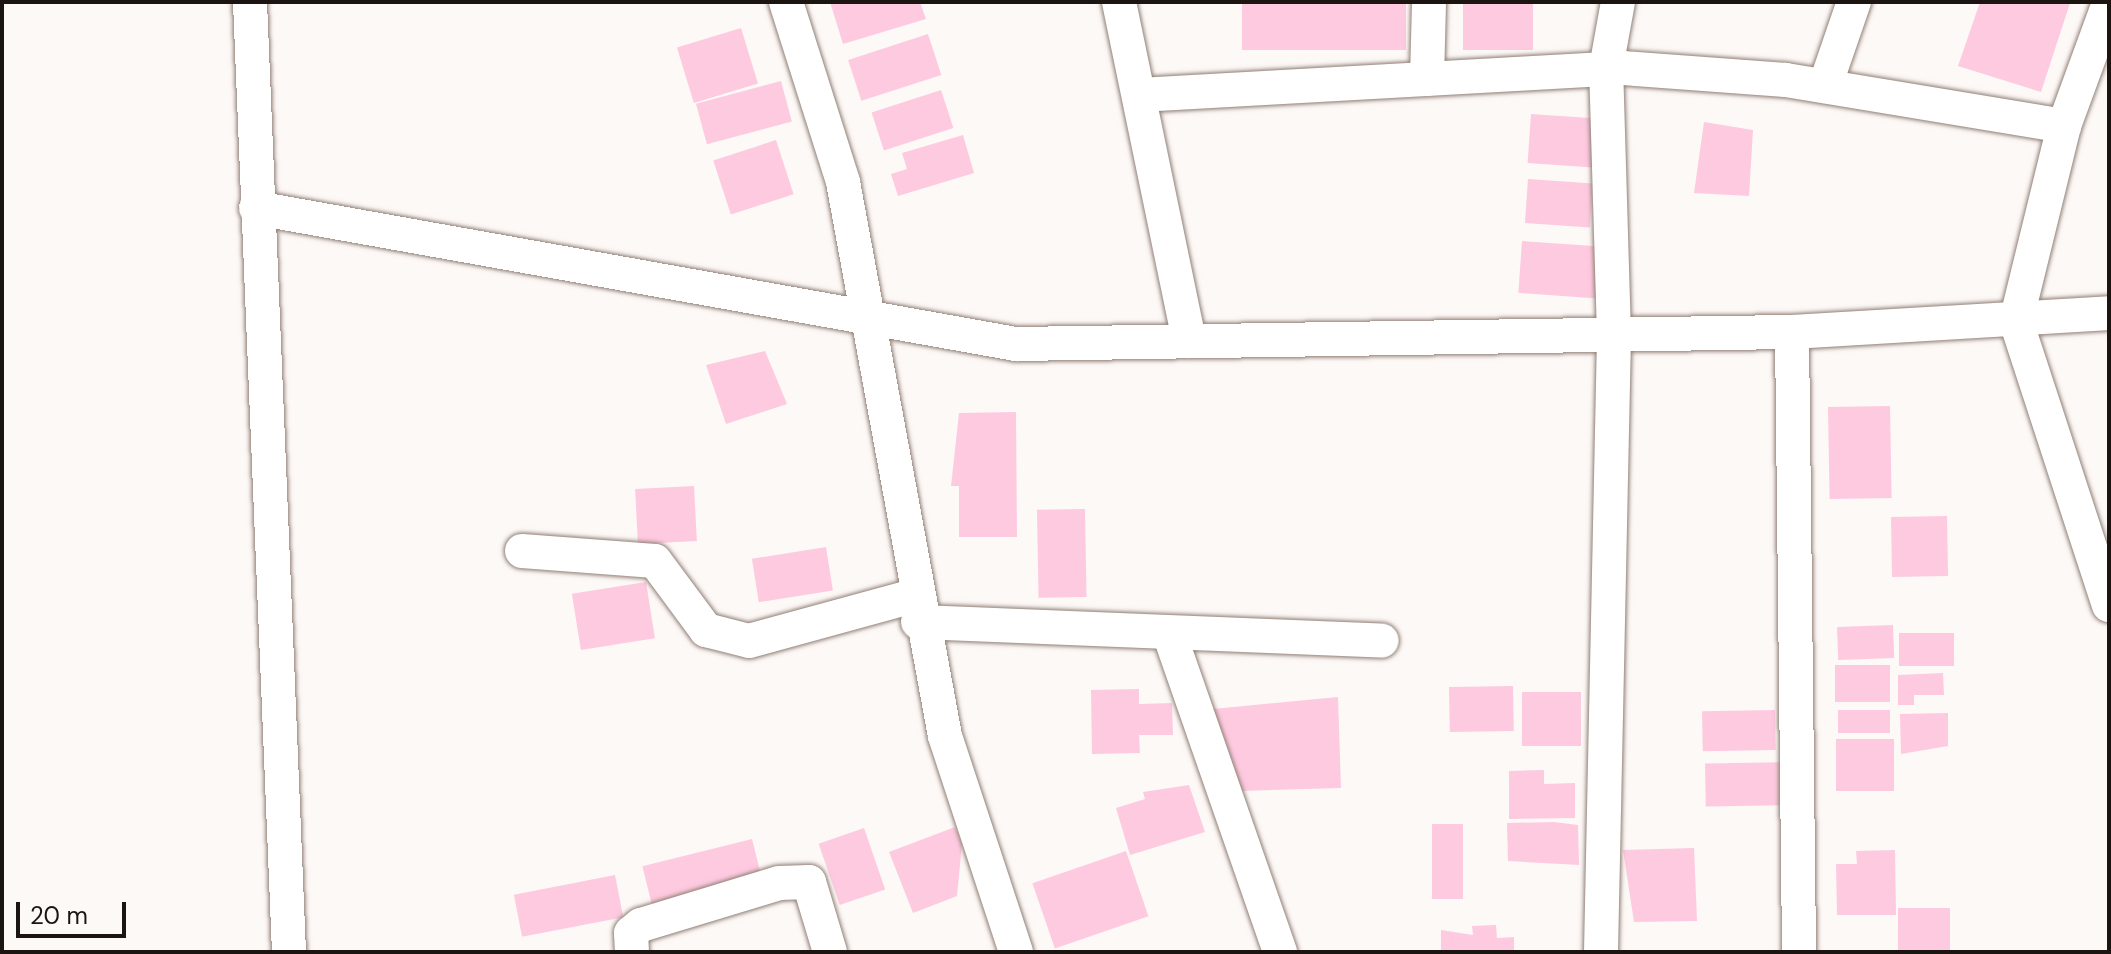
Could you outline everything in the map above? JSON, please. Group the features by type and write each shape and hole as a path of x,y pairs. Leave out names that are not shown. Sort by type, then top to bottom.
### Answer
{"street":[{"path":"250,2 256,208 289,952"},
{"path":"786,2 843,182 871,318 916,609 945,736 1016,952"},
{"path":"1119,2 1189,341"},
{"path":"1427,79 1429,2"},
{"path":"1601,952 1614,335 1606,68 1618,2"},
{"path":"1825,86 1854,2"},
{"path":"2109,3 2099,58 2064,126 2016,321 2109,605"},
{"path":"1139,95 1606,68 1825,86 2064,126"},
{"path":"256,208 1016,344 1792,332 2016,321 2109,313"},
{"path":"1792,332 1799,952"},
{"path":"522,551 655,561 706,630 749,641 916,609 1169,633 1382,641"},
{"path":"1169,633 1280,952"},
{"path":"632,952 631,933 641,925 779,883 809,882 830,952"}],"building":[{"path":"830,2 920,2 926,19 843,44"},
{"path":"1242,2 1406,2 1406,50 1242,50"},
{"path":"1463,2 1533,2 1533,50 1463,50"},
{"path":"1980,2 2070,3 2041,92 1958,66"},
{"path":"741,28 758,83 694,103 677,48"},
{"path":"928,34 941,75 861,101 848,60"},
{"path":"781,81 792,122 707,144 696,104"},
{"path":"941,90 953,128 884,151 872,113"},
{"path":"1531,114 1600,119 1596,168 1528,163"},
{"path":"1704,122 1753,130 1749,196 1694,193"},
{"path":"963,135 974,173 898,196 891,174 907,169 902,153"},
{"path":"776,140 794,194 731,215 713,160"},
{"path":"1528,179 1593,184 1590,227 1525,223"},
{"path":"1522,241 1601,247 1597,298 1518,293"},
{"path":"765,351 787,404 726,424 706,365"},
{"path":"1890,406 1892,498 1830,499 1828,407"},
{"path":"1016,412 1017,537 959,537 959,486 951,486 959,413"},
{"path":"694,486 697,541 638,544 635,489"},
{"path":"1085,509 1087,597 1039,598 1037,510"},
{"path":"1947,516 1948,576 1892,577 1891,517"},
{"path":"826,547 833,590 759,602 752,559"},
{"path":"646,582 655,638 581,650 572,594"},
{"path":"1893,625 1894,658 1838,660 1837,627"},
{"path":"1899,633 1954,633 1954,666 1899,666"},
{"path":"1835,665 1890,665 1890,702 1835,702"},
{"path":"1943,673 1944,695 1914,695 1914,705 1898,705 1898,675"},
{"path":"1513,686 1514,731 1450,732 1449,687"},
{"path":"1139,689 1139,704 1172,703 1173,735 1139,735 1140,753 1092,754 1091,690"},
{"path":"1522,692 1581,692 1581,746 1522,746"},
{"path":"1338,697 1341,788 1239,791 1213,709"},
{"path":"1775,710 1776,750 1703,751 1702,711"},
{"path":"1838,710 1890,710 1890,733 1838,733"},
{"path":"1948,713 1948,746 1901,754 1900,714"},
{"path":"1836,739 1894,739 1894,791 1836,791"},
{"path":"1791,762 1792,805 1706,806 1705,764"},
{"path":"1544,770 1544,784 1575,783 1575,818 1509,819 1509,771"},
{"path":"1189,785 1205,832 1130,855 1116,808 1145,799 1143,792"},
{"path":"1507,823 1578,825 1579,865 1508,861"},
{"path":"1432,824 1463,824 1463,899 1432,899"},
{"path":"955,827 962,844 957,896 913,913 889,852"},
{"path":"864,828 885,889 840,905 819,844"},
{"path":"752,839 763,883 653,910 642,866"},
{"path":"1694,848 1697,921 1634,922 1623,850"},
{"path":"1895,850 1896,915 1837,915 1836,864 1857,864 1856,851"},
{"path":"1126,851 1148,916 1055,948 1032,883"},
{"path":"615,875 623,917 522,937 514,895"},
{"path":"1898,908 1950,908 1950,952 1898,952"},
{"path":"1496,925 1497,938 1514,937 1514,952 1441,952 1441,930 1473,935 1472,926"}]}
